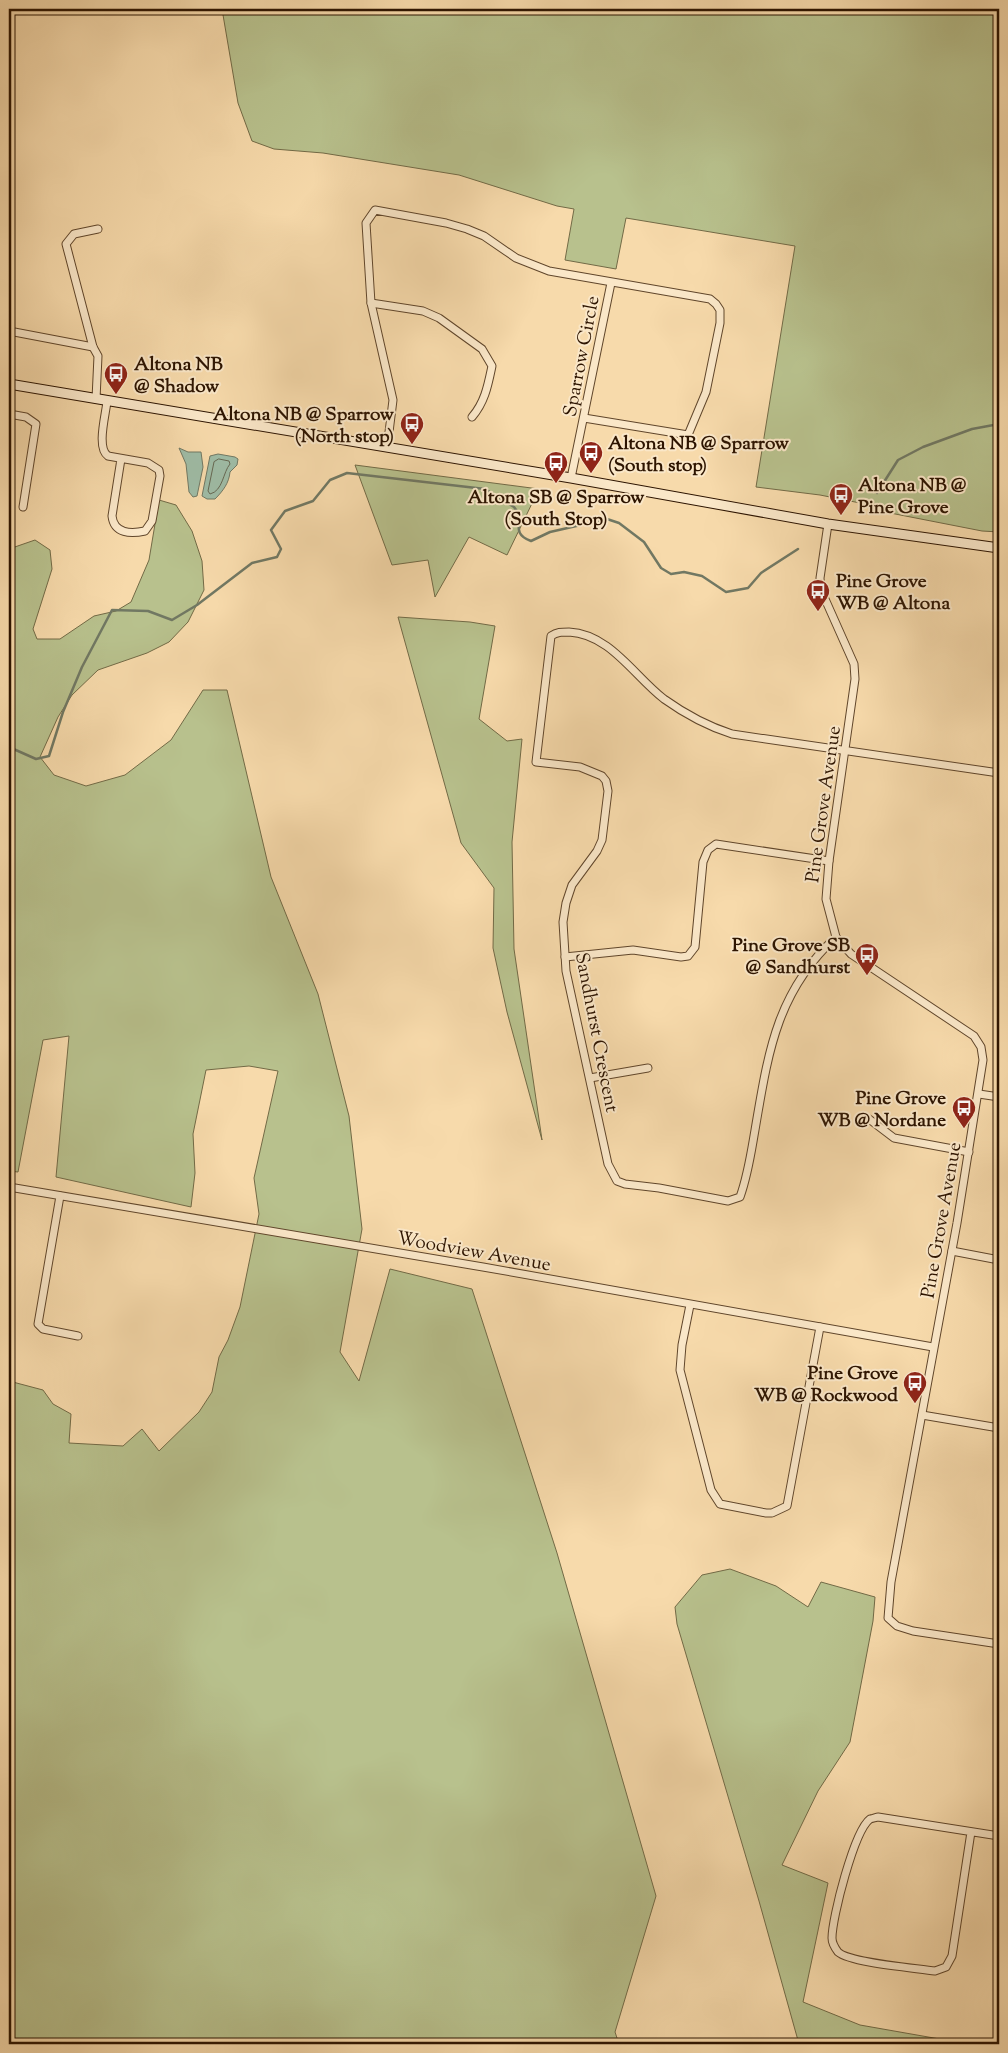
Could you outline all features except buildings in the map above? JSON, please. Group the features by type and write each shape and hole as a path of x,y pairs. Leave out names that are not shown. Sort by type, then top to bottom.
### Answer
{"main road":[{"path":"9,384 571,478 828,524 999,548"}],"street":[{"name":"Sparrow Circle","path":"385,447 393,400 371,303 366,223 374,210 446,223 467,229 484,236 516,258 532,266 611,283 571,478"},
{"path":"96,399 98,356 93,347 66,244 74,234 98,230"},
{"path":"584,418 688,435 706,392 720,323 720,310 710,299 611,283"},
{"path":"371,303 423,311 439,318 482,349 492,366 487,390 480,408 472,417"},
{"path":"9,331 93,347"},
{"path":"108,401 102,450 108,456 148,463 159,470 160,476 152,521 150,527 145,531 136,533 124,532 116,529 112,523 121,459"},
{"path":"9,414 26,417 36,424 23,507"},
{"name":"Pine Grove Avenue","path":"828,524 820,578 821,590 854,664 853,694 829,861 826,900 836,937 851,954 974,1036 981,1047 984,1060 952,1251 891,1582 888,1618 897,1626 914,1631 999,1644"},
{"name":"Sandhurst Crescent","path":"836,937 800,980 779,1019 768,1058 747,1176 740,1197 728,1200 625,1184 617,1181 608,1164 580,1040 564,957 563,922 566,902 572,885 597,851 602,840 608,791 606,781 602,776 580,767 536,762 551,636 557,632 572,633 583,635 606,645 663,698 708,726 732,734 846,751"},
{"path":"846,751 999,773"},
{"path":"564,957 633,950 681,957 688,956 695,947 703,862 708,850 716,844 829,861"},
{"path":"590,1078 648,1068"},
{"path":"979,1094 999,1097"},
{"path":"869,1119 894,1138 968,1152"},
{"name":"Woodview Avenue","path":"9,1187 483,1267 933,1347"},
{"path":"60,1196 38,1324 44,1329 78,1336"},
{"path":"952,1251 999,1260"},
{"path":"690,1305 682,1345 680,1370 711,1490 720,1504 766,1513 772,1513 787,1506 820,1327"},
{"path":"922,1415 999,1428"},
{"path":"970,1832 952,1956 946,1967 935,1971 848,1958 835,1948 832,1941 833,1926 845,1873 864,1827 870,1819 878,1817 999,1836"}],"green space":[{"path":"222,9 999,9 999,532 982,531 880,511 860,503 820,495 756,487 795,246 626,218 616,269 565,260 574,209 557,206 459,175 323,153 274,149 252,141 238,103"},
{"path":"355,465 539,489 507,555 469,537 435,597 428,560 392,565"},
{"path":"159,500 176,505 192,531 202,561 204,590 188,622 169,642 147,653 98,670 72,695 58,717 40,757 54,775 86,786 125,775 171,740 203,690 227,690 271,877 318,994 349,1116 362,1229 340,1352 359,1381 390,1269 472,1289 557,1553 656,1896 615,2032 619,2044 9,2044 9,1381 43,1390 53,1404 71,1414 69,1443 123,1446 142,1429 159,1451 199,1412 212,1392 219,1357 228,1340 240,1307 259,1214 254,1178 278,1071 249,1066 206,1070 193,1134 195,1173 191,1207 56,1177 69,1036 43,1040 18,1172 9,1171 9,549 35,540 50,550 52,569 33,629 37,639 60,639 94,616 116,611 131,602 149,560"},
{"path":"398,617 470,622 495,626 479,719 507,741 522,739 512,842 514,949 542,1140 507,1012 493,948 494,888 461,843"},
{"path":"730,1569 776,1586 808,1607 821,1582 875,1597 873,1621 850,1742 818,1791 782,1865 828,1883 803,2002 860,2025 968,2044 799,2044 677,1624 675,1607 702,1575"}],"water":[{"path":"179,448 188,452 201,452 203,467 197,496 193,497 189,492 186,464"},
{"path":"218,454 235,457 238,459 237,465 230,472 227,483 218,496 215,499 207,499 202,496 210,456"}],"waterway":[{"path":"877,493 898,460 923,447 972,429 999,424"},
{"path":"9,747 36,759 49,756 63,712 82,667 112,610 148,611 172,620 197,605 252,563 277,557 281,549 271,530 285,511 313,501 330,480 347,473 485,489 514,507 519,514 520,534 531,541 550,532 607,519 619,523 644,542 661,568 671,574 684,572 702,576 726,592 748,588 761,573 798,549"}],"place":[{"name":"Altona NB @ Shadow","path":"116,395"},
{"name":"Altona NB @ Sparrow (North stop)","path":"412,445"},
{"name":"Altona NB @ Sparrow (South stop)","path":"591,474"},
{"name":"Altona SB @ Sparrow (South Stop)","path":"556,484"},
{"name":"Altona NB @ Pine Grove","path":"841,516"},
{"name":"Pine Grove WB @ Altona","path":"818,612"},
{"name":"Pine Grove SB @ Sandhurst","path":"867,976"},
{"name":"Pine Grove WB @ Nordane","path":"964,1129"},
{"name":"Pine Grove WB @ Rockwood","path":"915,1404"}]}
